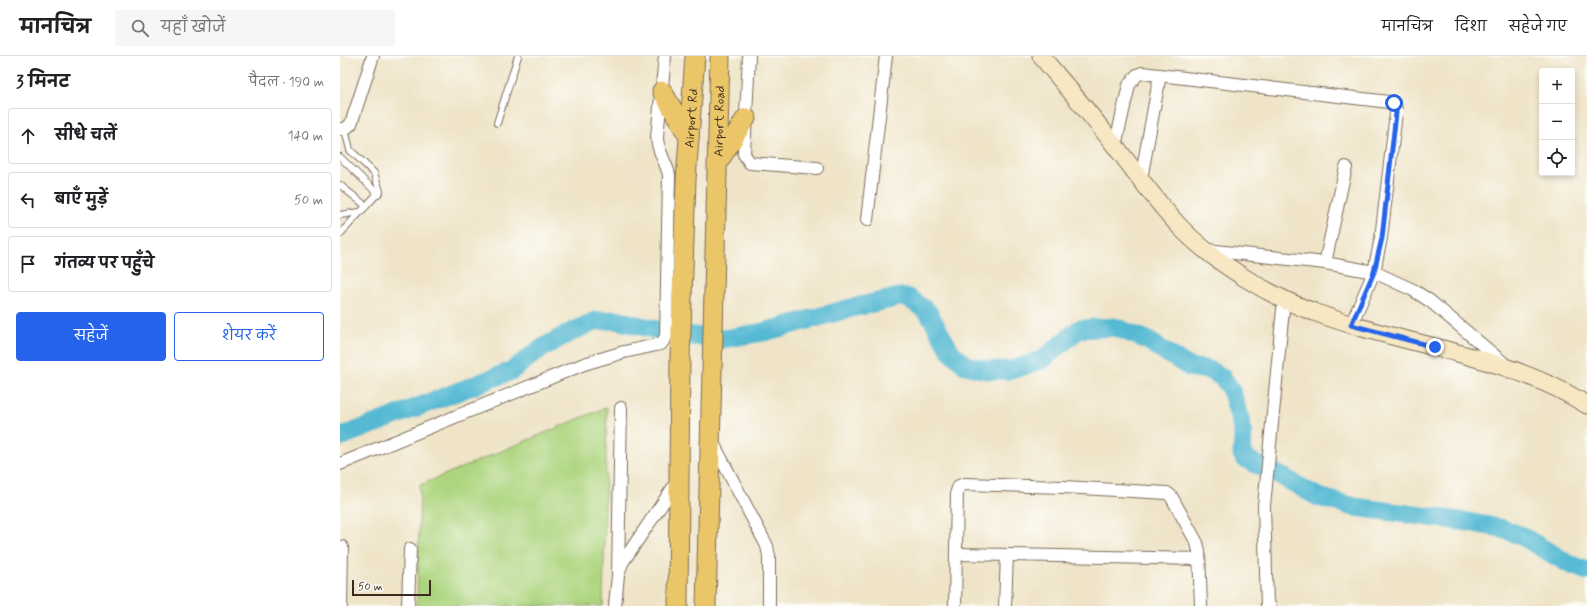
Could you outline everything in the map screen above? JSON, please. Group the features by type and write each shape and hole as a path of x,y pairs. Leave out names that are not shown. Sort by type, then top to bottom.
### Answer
{"main road":[{"name":"Airport Rd","path":"678,606 680,358 686,180 694,56"},
{"name":"Airport Road","path":"706,606 720,56"},
{"path":"662,91 689,136"},
{"path":"717,164 746,118"}],"street":[{"path":"343,129 351,124 354,118 373,56"},
{"path":"340,464 584,364 624,352 662,344 666,337 669,189 668,170 657,143 665,56"},
{"path":"749,56 744,154 750,163 816,168"},
{"path":"867,220 886,56"},
{"path":"1041,56 1115,146 1168,214 1206,250 1240,274 1284,299 1313,312 1351,325 1512,370 1543,382 1587,405"},
{"path":"1115,146 1130,85 1132,80 1137,75 1142,73 1394,103 1396,113 1382,238 1374,272 1351,325"},
{"path":"1141,179 1160,75"},
{"path":"1325,263 1346,167"},
{"path":"1206,250 1325,263 1374,272 1413,290 1430,301 1512,370"},
{"path":"1268,606 1264,506 1284,299"},
{"path":"615,606 618,575 621,408"},
{"path":"710,436 767,546 770,556 769,606"},
{"path":"618,575 622,563 679,478"},
{"path":"955,606 957,491 959,486 965,484 1064,487 1167,493 1171,496 1197,543 1201,606"},
{"path":"341,606 342,548"},
{"path":"408,606 410,549"},
{"path":"956,554 1199,559"},
{"path":"1005,606 1007,555"}],"lane":[{"path":"497,123 518,56"},
{"path":"340,234 380,191 374,173 350,150 343,129"},
{"path":"340,157 378,194"},
{"path":"340,185 366,206"},
{"path":"340,215 360,212"}],"green space":[{"path":"607,407 603,606 417,606 420,485"}],"waterway":[{"path":"340,437 511,371 539,350 565,335 595,321 616,320 674,334 723,339 764,332 851,308 900,297 909,298 928,312 951,352 965,365 987,370 1012,370 1042,360 1079,329 1115,327 1147,340 1189,367 1209,370 1222,377 1231,390 1240,419 1243,433 1242,454 1244,458 1283,477 1318,497 1355,507 1468,522 1500,528 1522,536 1569,564 1587,571"}],"route":[{"path":"1394,103 1396,113 1382,238 1374,272 1351,325 1435,347"}]}
